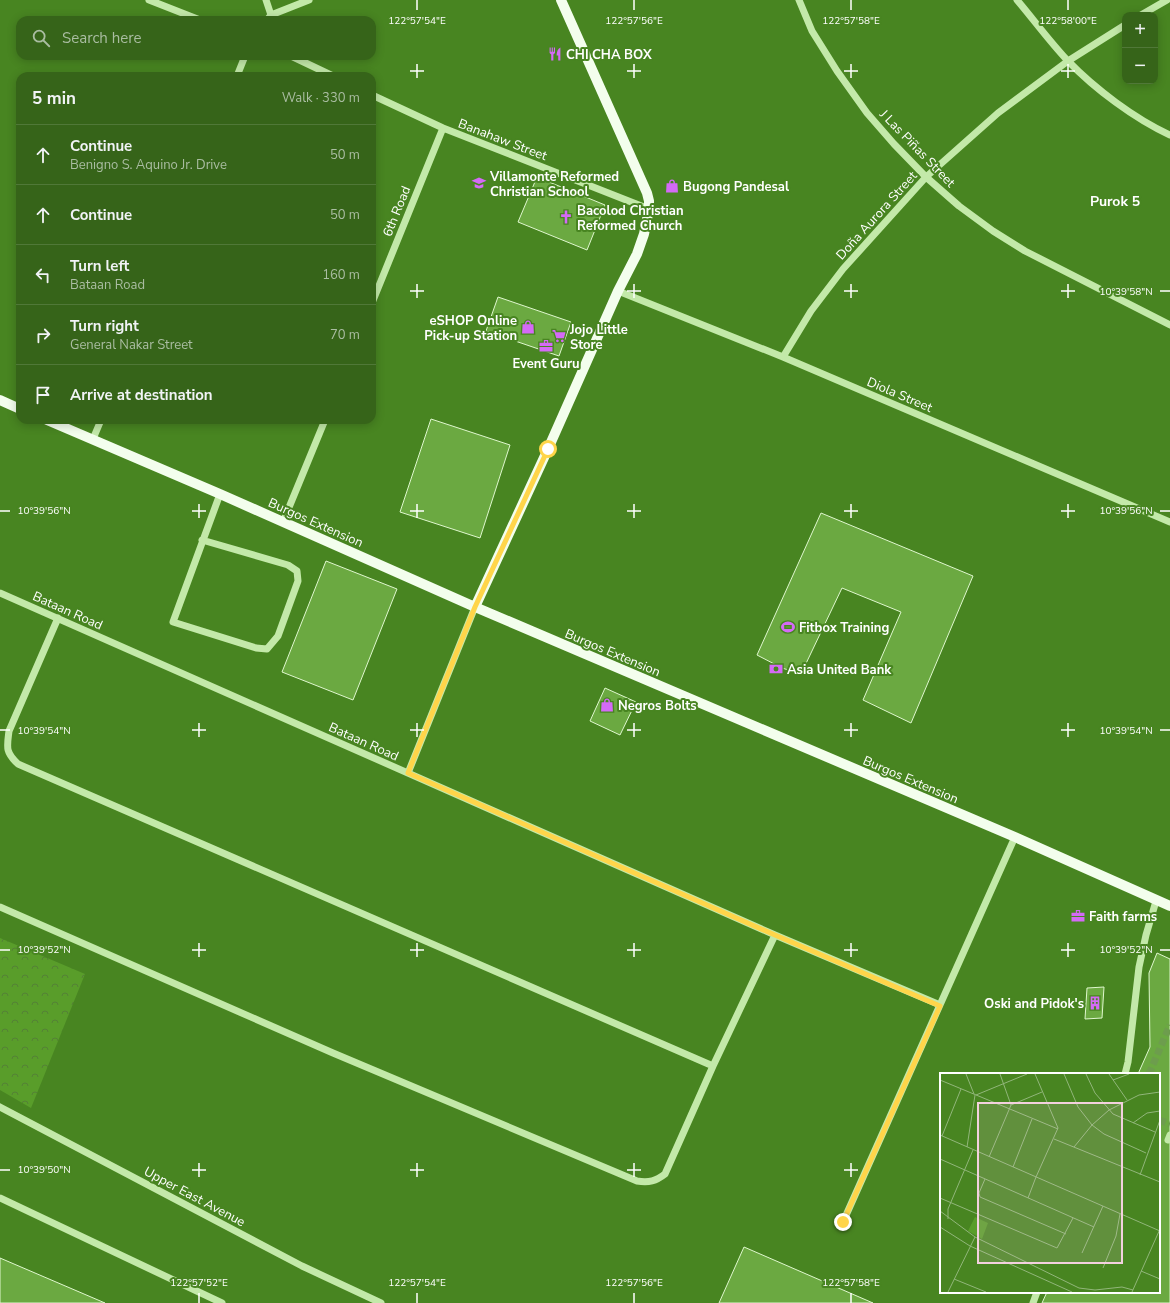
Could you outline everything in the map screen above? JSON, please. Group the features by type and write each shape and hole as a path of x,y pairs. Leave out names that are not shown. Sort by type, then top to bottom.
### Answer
{"main road":[{"path":"475,607 548,449 618,291 637,254 644,234 649,209 647,193 561,0"},
{"path":"0,400 16,407"},
{"name":"Burgos Extension","path":"57,424 220,494 475,607 1015,838 1170,906"}],"street":[{"path":"149,0 190,16"},
{"path":"266,0 269,16"},
{"path":"271,16 309,0"},
{"name":"J Las Piñas Street","path":"799,0 812,31 837,71 867,113 926,177 965,210 1012,243 1131,307 1170,325"},
{"path":"1017,0 1068,62 1097,88 1126,110 1170,134"},
{"path":"1146,12 1167,0"},
{"name":"Doña Aurora Street","path":"783,357 811,311 843,269 926,177 998,113 1068,62 1122,27"},
{"path":"239,72 243,60"},
{"path":"299,60 325,72"},
{"name":"Banahaw Street","path":"376,97 443,128 649,209"},
{"name":"6th Road","path":"376,293 443,128"},
{"name":"Diola Street","path":"618,291 783,357 1170,522"},
{"path":"93,439 99,424"},
{"path":"283,522 323,424"},
{"path":"202,540 288,565 297,571 298,580 278,636 267,649 256,648 173,622 202,540 220,494"},
{"name":"Bataan Road","path":"0,593 775,935 940,1006"},
{"path":"408,773 475,607"},
{"path":"58,618 9,731 7,746 10,756 18,764 713,1066"},
{"path":"843,1222 1015,838"},
{"path":"1125,1073 1128,1062 1139,967 1146,935 1156,901"},
{"path":"0,907 333,1052 637,1181 645,1183 652,1182 665,1174 713,1066 775,935"},
{"name":"Upper East Avenue","path":"0,1107 302,1266 381,1303"},
{"path":"0,1198 222,1303"},
{"path":"1033,1303 1037,1293"}],"green space":[{"path":"0,938 85,974 31,1108 0,1090"}],"building":[{"name":"Bacolod Christian Reformed Church","path":"537,177 605,205 587,250 518,222"},
{"name":"eSHOP Online Pick-up Station","path":"498,297 571,322 559,356 486,331"},
{"path":"431,419 510,445 480,538 400,512"},
{"path":"821,513 973,576 911,723 863,700 901,612 842,588 801,674 782,668 757,655"},
{"path":"326,561 397,589 353,700 282,672"},
{"path":"605,688 636,702 620,735 590,721"},
{"path":"1157,953 1170,959 1170,1303 1042,1303 1047,1293 1160,1293 1160,1073 1138,1073 1150,1047 1149,973"},
{"name":"Oski and Pidok's","path":"1104,987 1102,1018 1085,1019 1087,988"},
{"path":"744,1247 873,1303 719,1303"},
{"path":"0,1258 105,1303 0,1303"}],"tunnel":[{"path":"1149,1073 1170,1025"},
{"path":"1160,1120 1170,1124"}],"place":[{"name":"CHI CHA BOX","path":"555,54"},
{"name":"Villamonte Reformed Christian School","path":"479,183"},
{"name":"Bugong Pandesal","path":"672,186"},
{"name":"Bacolod Christian Reformed Church","path":"566,217"},
{"name":"eSHOP Online Pick-up Station","path":"528,327"},
{"name":"Jojo Little Store","path":"559,336"},
{"name":"Event Guru","path":"546,346"},
{"name":"Fitbox Training","path":"788,627"},
{"name":"Asia United Bank","path":"776,669"},
{"name":"Negros Bolts","path":"607,705"},
{"name":"Faith farms","path":"1078,916"},
{"name":"Oski and Pidok's","path":"1095,1003"}],"district":[{"name":"Purok 5","path":"1115,201"}],"route":[{"path":"548,449 475,607 408,773 940,1006 843,1222"}]}
